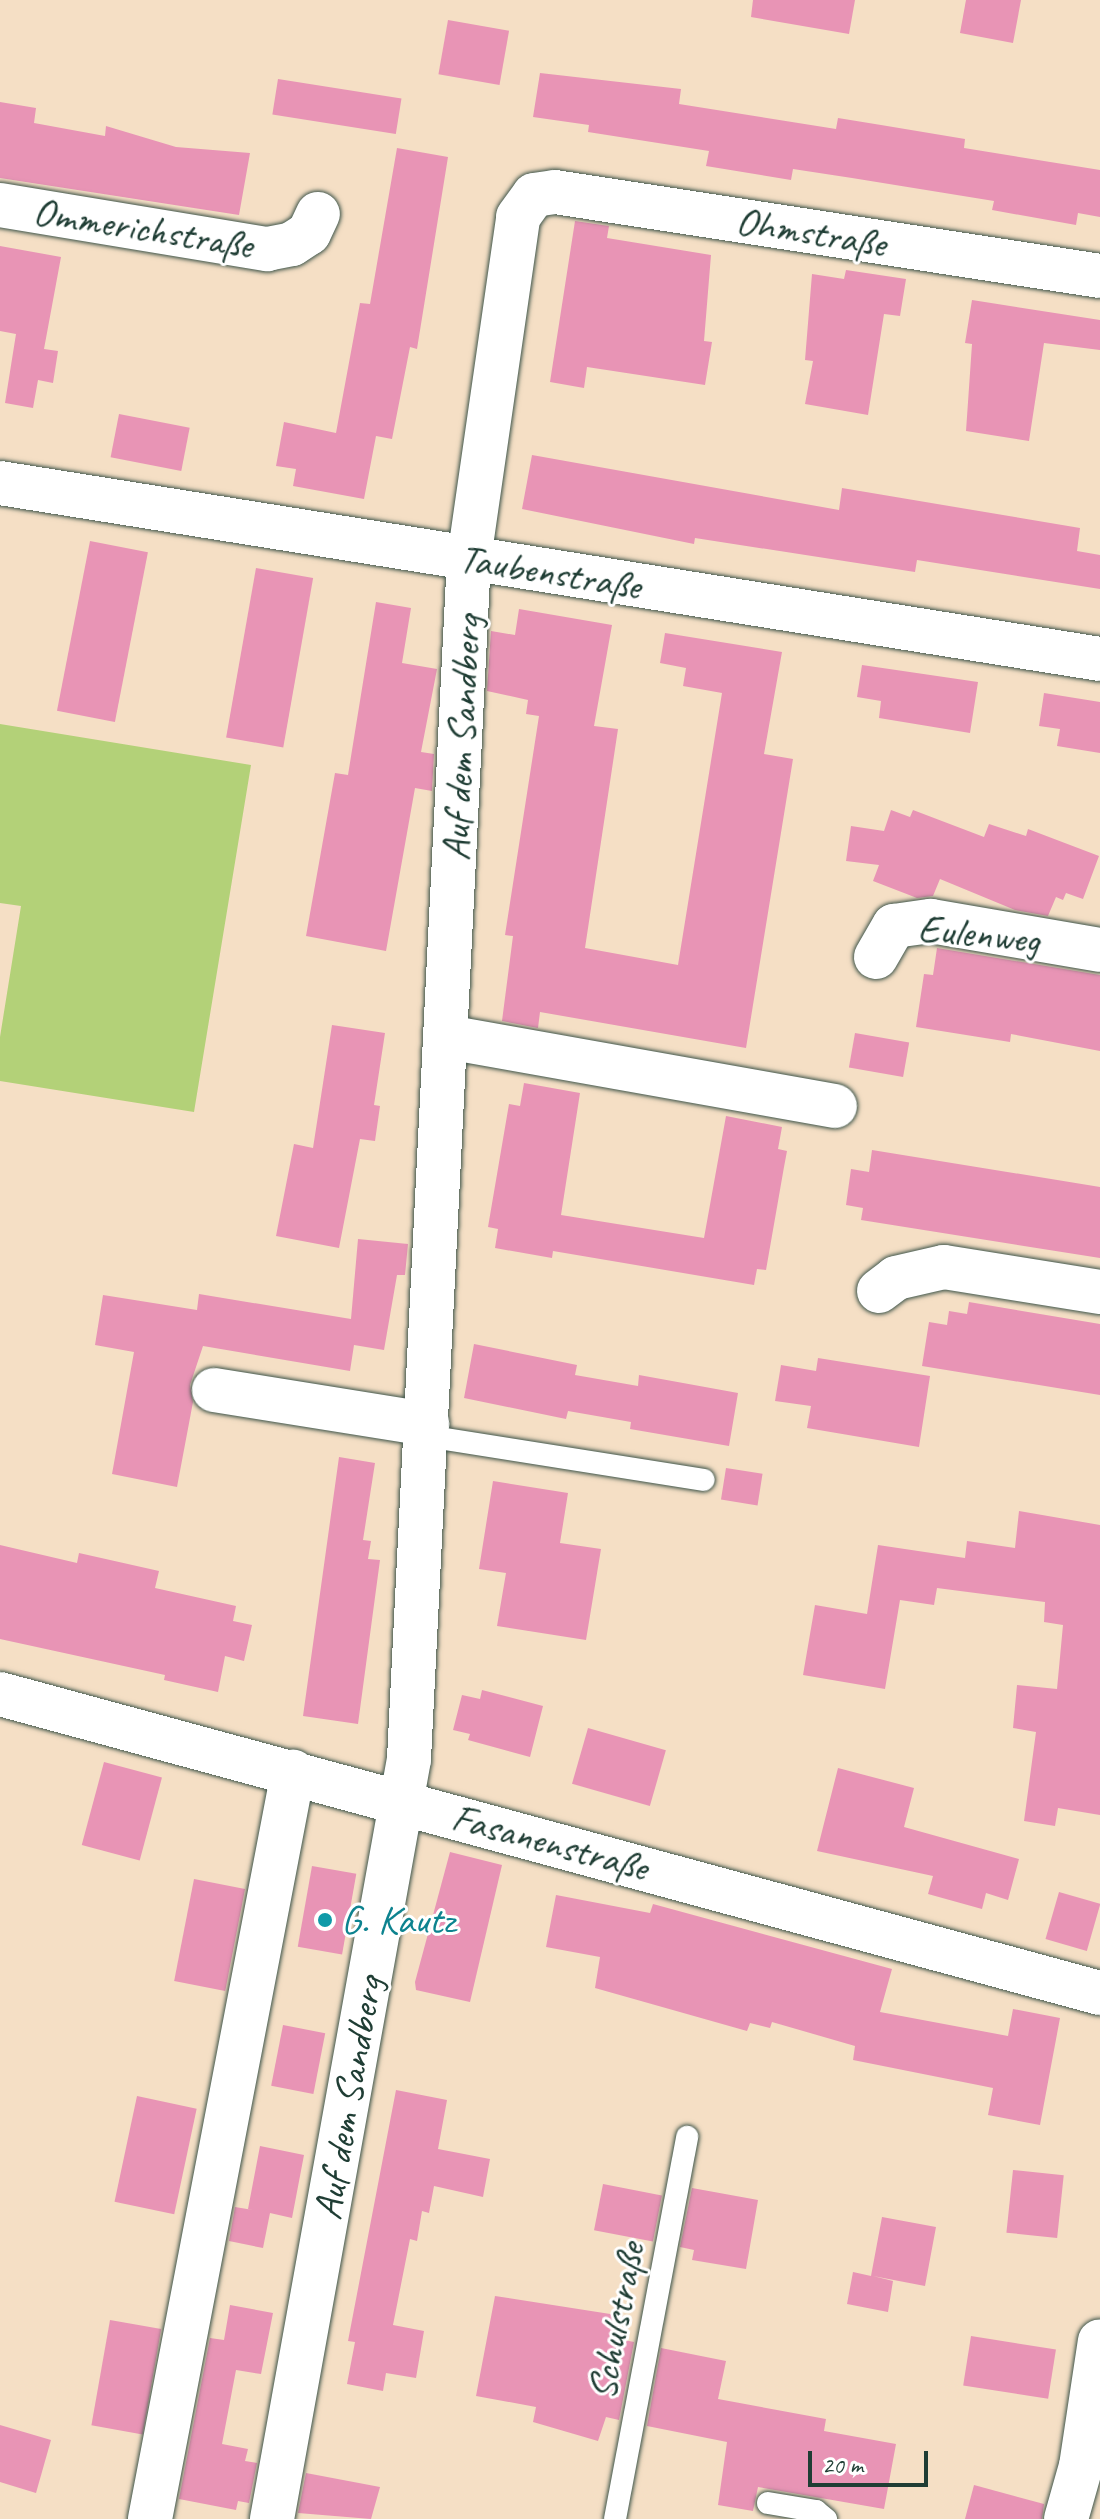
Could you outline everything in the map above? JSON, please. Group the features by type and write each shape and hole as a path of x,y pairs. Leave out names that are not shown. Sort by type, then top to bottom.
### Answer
{"street":[{"name":"Ohmstraße","path":"524,204 534,195 555,192 1100,276"},
{"name":"Auf dem Sandberg","path":"272,2519 409,1759 469,559 512,239 524,204"},
{"name":"Ommerichstraße","path":"0,205 267,249 292,244 309,233 318,214"},
{"name":"Taubenstraße","path":"0,483 1100,659"},
{"name":"Eulenweg","path":"876,957 894,926 931,921 1100,950"},
{"path":"447,1037 835,1106"},
{"path":"879,1291 896,1278 944,1267 1100,1292"},
{"path":"214,1390 427,1430"},
{"name":"Fasanenstraße","path":"0,1694 1100,1993"},
{"path":"150,2519 293,1772"},
{"path":"1066,2519 1081,2466 1100,2341"}],"lane":[{"path":"427,1430 704,1480"},
{"name":"Schulstraße","path":"615,2519 687,2137"},
{"path":"768,2503 816,2511 826,2519"}],"green space":[{"path":"0,724 251,765 194,1112 0,1081 0,1037 21,906 0,903"}],"building":[{"path":"753,0 855,0 849,34 751,17"},
{"path":"966,0 1021,0 1013,43 960,33"},
{"path":"448,20 509,31 500,85 438,74"},
{"path":"540,73 681,89 679,104 836,129 838,118 965,139 964,148 1100,170 1100,217 1078,213 1076,225 992,210 994,201 852,178 793,169 791,180 706,166 709,151 588,132 589,125 533,117"},
{"path":"278,79 401,99 396,134 272,115"},
{"path":"0,102 36,108 34,123 105,136 106,126 176,147 250,153 239,215 0,178"},
{"path":"397,148 448,157 417,349 410,347 392,439 376,436 364,499 293,486 296,469 276,466 284,422 336,433 360,303 370,304"},
{"path":"575,221 609,226 607,238 711,255 704,341 712,342 705,385 587,367 584,388 550,382"},
{"path":"0,246 61,257 44,349 58,351 53,383 38,380 33,408 5,403 16,334 0,331"},
{"path":"846,270 906,279 900,316 884,314 868,415 805,404 813,361 805,360 812,274 844,279"},
{"path":"972,300 1100,320 1100,350 1044,343 1029,441 966,431 972,344 965,343"},
{"path":"119,414 190,428 181,471 111,457"},
{"path":"532,455 839,510 842,488 1080,528 1077,551 1100,555 1100,589 917,560 915,572 695,538 694,544 522,509"},
{"path":"90,541 148,552 115,722 57,711"},
{"path":"256,568 313,578 283,747 226,737"},
{"path":"376,602 411,608 402,663 437,669 421,752 434,754 432,791 415,788 386,951 306,936 335,773 348,775"},
{"path":"519,609 612,625 594,726 618,729 585,948 678,965 722,693 683,686 686,668 660,663 665,633 782,652 764,754 793,759 746,1048 540,1012 538,1028 502,1021 513,936 505,935 539,716 526,714 528,700 487,691 491,631 515,635"},
{"path":"862,665 978,682 970,733 879,718 881,701 857,697"},
{"path":"1044,693 1100,702 1100,753 1057,746 1060,729 1039,726"},
{"path":"891,810 910,817 913,810 984,837 989,824 1026,836 1028,829 1099,856 1083,899 1066,893 1063,900 1056,897 1048,916 1015,910 940,879 933,896 917,898 873,881 879,865 846,861 851,826 884,831"},
{"path":"937,948 1100,975 1100,1051 1011,1034 1010,1042 916,1027 924,974 933,975"},
{"path":"332,1025 385,1033 374,1105 380,1106 375,1141 360,1139 339,1248 276,1236 294,1144 313,1148"},
{"path":"855,1033 909,1043 903,1077 849,1067"},
{"path":"524,1083 580,1093 561,1215 704,1238 726,1116 782,1127 778,1149 787,1151 766,1270 757,1269 754,1285 553,1251 552,1258 495,1248 498,1229 488,1227 509,1104 520,1106"},
{"path":"872,1150 1100,1187 1100,1258 861,1220 863,1208 846,1205 851,1169 869,1172"},
{"path":"358,1239 408,1244 405,1275 397,1275 384,1350 354,1345 350,1371 203,1346 190,1385 193,1402 177,1487 112,1474 134,1352 95,1345 103,1295 197,1310 199,1294 351,1319"},
{"path":"969,1302 1100,1324 1100,1395 922,1366 929,1322 947,1325 949,1311 967,1314"},
{"path":"474,1344 577,1365 575,1375 638,1386 639,1375 738,1393 729,1446 630,1429 631,1422 568,1411 566,1419 464,1398"},
{"path":"818,1358 930,1376 919,1447 807,1428 811,1406 775,1401 781,1365 816,1371"},
{"path":"339,1457 375,1463 363,1540 371,1541 368,1559 380,1560 358,1724 303,1716"},
{"path":"726,1468 763,1474 758,1505 721,1500"},
{"path":"493,1481 568,1493 560,1543 601,1549 586,1640 497,1626 506,1573 479,1569"},
{"path":"1019,1511 1100,1525 1100,1815 1058,1808 1055,1826 1024,1821 1036,1732 1013,1728 1017,1685 1057,1689 1063,1625 1044,1622 1045,1602 937,1588 934,1605 900,1600 885,1689 803,1675 815,1605 867,1614 878,1545 965,1558 967,1541 1015,1548"},
{"path":"0,1545 77,1563 79,1553 159,1571 155,1588 236,1606 233,1621 252,1625 244,1661 225,1656 218,1692 164,1680 165,1675 0,1639"},
{"path":"482,1690 543,1706 530,1757 468,1740 470,1734 453,1730 462,1695 480,1699"},
{"path":"588,1728 666,1750 650,1806 572,1784"},
{"path":"104,1762 162,1778 140,1861 82,1845"},
{"path":"838,1768 914,1788 904,1827 1019,1859 1008,1900 986,1893 982,1909 928,1894 933,1876 817,1851"},
{"path":"450,1852 502,1865 470,2002 416,1990 415,1982"},
{"name":"G. Kautz","path":"312,1866 356,1874 342,1955 298,1947"},
{"path":"194,1879 245,1889 225,1991 174,1981"},
{"path":"1059,1892 1100,1904 1087,1951 1045,1939"},
{"path":"556,1895 650,1913 653,1904 892,1969 880,2012 1008,2036 1013,2009 1060,2018 1040,2125 988,2115 993,2088 853,2060 855,2046 772,2022 770,2028 750,2023 747,2031 595,1988 600,1957 546,1947"},
{"path":"283,2025 325,2033 313,2094 271,2086"},
{"path":"396,2090 447,2100 438,2149 490,2159 483,2197 434,2186 429,2213 422,2211 417,2241 410,2239 393,2325 424,2331 416,2378 386,2373 383,2391 347,2384 355,2342 348,2341"},
{"path":"137,2096 197,2109 174,2214 115,2202"},
{"path":"260,2146 304,2155 292,2218 270,2213 263,2248 229,2241 235,2207 253,2210 248,2209"},
{"path":"1013,2170 1064,2175 1057,2238 1006,2233"},
{"path":"603,2184 662,2195 653,2242 594,2230"},
{"path":"692,2188 758,2200 746,2269 692,2260 694,2250 680,2247"},
{"path":"882,2217 936,2227 925,2286 873,2276 893,2281 888,2312 847,2304 853,2272 871,2276"},
{"path":"495,2296 623,2316 619,2339 634,2342 619,2420 606,2417 598,2441 533,2422 536,2407 476,2396"},
{"path":"230,2305 273,2313 261,2374 236,2370 222,2444 248,2449 245,2461 257,2463 249,2503 238,2501 236,2510 179,2499 210,2338 224,2340"},
{"path":"110,2320 161,2329 143,2434 91,2425"},
{"path":"971,2336 1056,2349 1048,2399 963,2385"},
{"path":"661,2348 726,2361 718,2399 826,2419 824,2431 896,2444 884,2509 758,2487 753,2511 718,2505 727,2442 647,2426"},
{"path":"0,2425 51,2440 36,2493 0,2482"},
{"path":"306,2473 380,2487 371,2519 298,2513"},
{"path":"974,2485 1044,2504 1042,2519 965,2519"}],"place":[{"name":"G. Kautz","path":"325,1920"}]}
